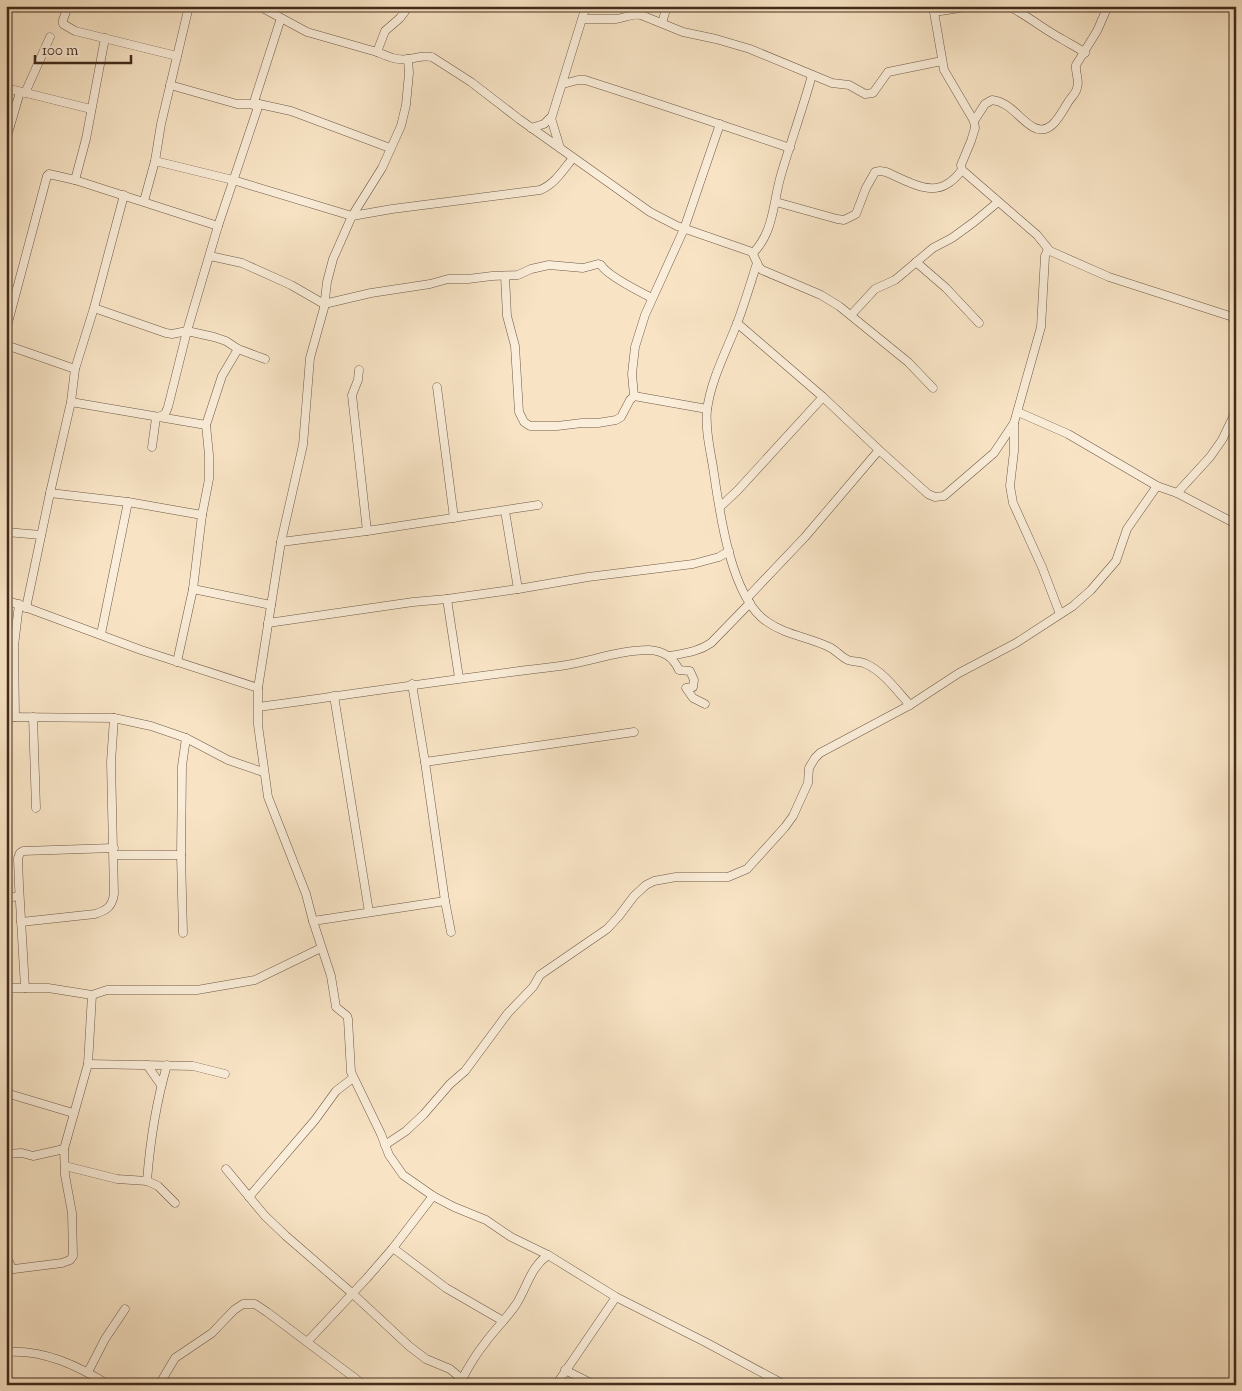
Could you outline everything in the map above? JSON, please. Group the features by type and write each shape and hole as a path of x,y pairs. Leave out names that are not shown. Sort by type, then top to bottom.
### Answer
{"street":[{"path":"68,6 63,24 75,31 177,56"},
{"path":"144,201 155,161 170,84 189,6"},
{"path":"377,52 385,30 400,18 409,6"},
{"path":"531,128 544,124 551,118 586,6"},
{"path":"662,24 666,6"},
{"path":"973,6 934,9 944,70 974,121 975,128 961,164 962,170 1037,235 1048,249 1109,277 1236,318"},
{"path":"1008,6 1044,26 1085,53"},
{"path":"974,121 985,104 992,100 1019,114 1034,128 1046,129 1060,116 1076,93 1078,79 1076,66 1097,31 1108,6"},
{"path":"261,7 307,32 396,59 408,60 427,56 432,57 471,82 531,128 650,212 684,229 745,249 753,254 762,270 821,295 851,316 908,362 933,388"},
{"path":"583,19 614,19 635,14 683,32 750,49 832,84 849,85 869,95 878,88 888,72 942,61"},
{"path":"156,418 165,414 168,406 187,331 281,18"},
{"path":"6,140 23,92 50,37"},
{"path":"75,180 86,139 105,38"},
{"path":"408,60 409,73 406,105 401,126 382,168 352,216 333,259 310,358 303,445 282,542 258,688 258,725 263,772 268,797 306,894 312,921 331,976 336,1007 348,1019 349,1063 353,1078 385,1145 396,1166 403,1174 433,1196 486,1220 511,1237 548,1255 616,1297 785,1385"},
{"path":"753,254 768,231 781,176 812,75"},
{"path":"563,84 585,80 790,148"},
{"path":"170,84 238,104 292,111 390,148"},
{"path":"6,88 91,108"},
{"path":"551,118 560,148"},
{"path":"505,276 507,316 515,346 519,412 524,422 530,426 557,426 616,420 634,396 632,374 635,347 652,298 684,229 720,124"},
{"path":"155,161 233,180 352,216 540,190 548,187 555,181 573,158"},
{"path":"776,202 844,220 856,214 866,188 875,172 886,172 921,186 933,188 948,184 962,170"},
{"path":"6,330 47,176 51,174 144,201 218,226"},
{"path":"124,195 76,369 71,402 41,535 22,606 14,646 10,717 114,718 152,726 186,738 228,760 263,772"},
{"path":"851,316 875,289 895,280 934,248 952,238 998,202"},
{"path":"737,323 823,397 928,494 939,498 944,496 994,453 1014,423 1041,327 1045,256 1048,249"},
{"path":"210,256 249,266 291,285 324,304 448,279 518,275 531,269 545,266 583,268 598,264 605,271 652,298"},
{"path":"916,262 946,288 979,323"},
{"path":"757,263 737,323 725,350 707,409 708,436 720,507 729,551 736,573 748,600 766,621 797,636 829,647 846,659 864,662 871,666 910,705"},
{"path":"94,308 166,333 172,334 187,331 220,339 238,349 265,359"},
{"path":"6,346 76,369"},
{"path":"177,662 193,589 202,516 209,479 206,426 222,376 238,349"},
{"path":"359,370 358,380 352,395 367,531"},
{"path":"437,387 454,518"},
{"path":"634,396 707,409"},
{"path":"720,507 738,490 823,397"},
{"path":"71,402 206,426"},
{"path":"1177,493 1210,457 1222,440 1236,411"},
{"path":"1018,412 1068,434 1157,486 1177,493 1236,524"},
{"path":"152,447 156,418"},
{"path":"1014,423 1014,451 1010,486 1013,503 1042,567 1060,614"},
{"path":"670,656 695,651 711,643 879,450"},
{"path":"385,1145 406,1131 424,1114 450,1084 465,1071 508,1013 532,987 540,975 607,929 620,916 634,896 646,885 662,879 686,876 728,877 741,872 776,838 793,816 808,783 808,773 814,758 845,738 910,705 959,673 1016,644 1077,603 1108,572 1116,561 1127,529 1157,486"},
{"path":"50,493 128,502 202,516"},
{"path":"101,634 128,502"},
{"path":"282,542 538,506"},
{"path":"504,511 518,589"},
{"path":"6,532 41,535"},
{"path":"268,623 518,589 588,577 694,564 719,557 729,551"},
{"path":"193,589 271,605"},
{"path":"447,599 459,678"},
{"path":"6,600 177,662 258,688"},
{"path":"258,707 412,684 570,665 634,651 651,650 670,656 676,662 679,670 690,671 694,680 693,687 686,688 693,698 705,704"},
{"path":"412,684 451,932"},
{"path":"334,696 369,912"},
{"path":"33,717 36,808"},
{"path":"21,922 95,914 106,911 111,906 113,900 114,852 111,762 114,718"},
{"path":"425,762 634,732"},
{"path":"183,933 181,855 182,766 186,738"},
{"path":"25,988 19,896 18,858 20,853 23,851 114,852 181,855"},
{"path":"6,898 19,896"},
{"path":"312,921 445,901"},
{"path":"6,988 48,988 92,995 107,990 197,990 255,980 321,948"},
{"path":"6,1255 9,1269 62,1263 70,1260 73,1256 72,1213 64,1149 88,1064 92,995"},
{"path":"88,1064 193,1066 226,1074"},
{"path":"147,1065 161,1086"},
{"path":"147,1181 150,1145 161,1086 167,1066"},
{"path":"249,1197 336,1091 353,1078"},
{"path":"6,1093 73,1113"},
{"path":"6,1154 33,1156 64,1149"},
{"path":"65,1166 117,1179 147,1181 158,1186 175,1203"},
{"path":"226,1169 265,1216 409,1346 426,1359 450,1369 469,1385"},
{"path":"307,1342 353,1294 393,1248 433,1196"},
{"path":"393,1248 446,1288 503,1321"},
{"path":"462,1379 471,1361 518,1302 536,1264 548,1255"},
{"path":"556,1385 616,1297"},
{"path":"158,1385 175,1358 212,1333 234,1310 243,1304 255,1304 364,1385"},
{"path":"88,1372 105,1339 125,1309"},
{"path":"6,1352 47,1356 63,1361 88,1372 109,1385"},
{"path":"565,1370 596,1385"}]}
